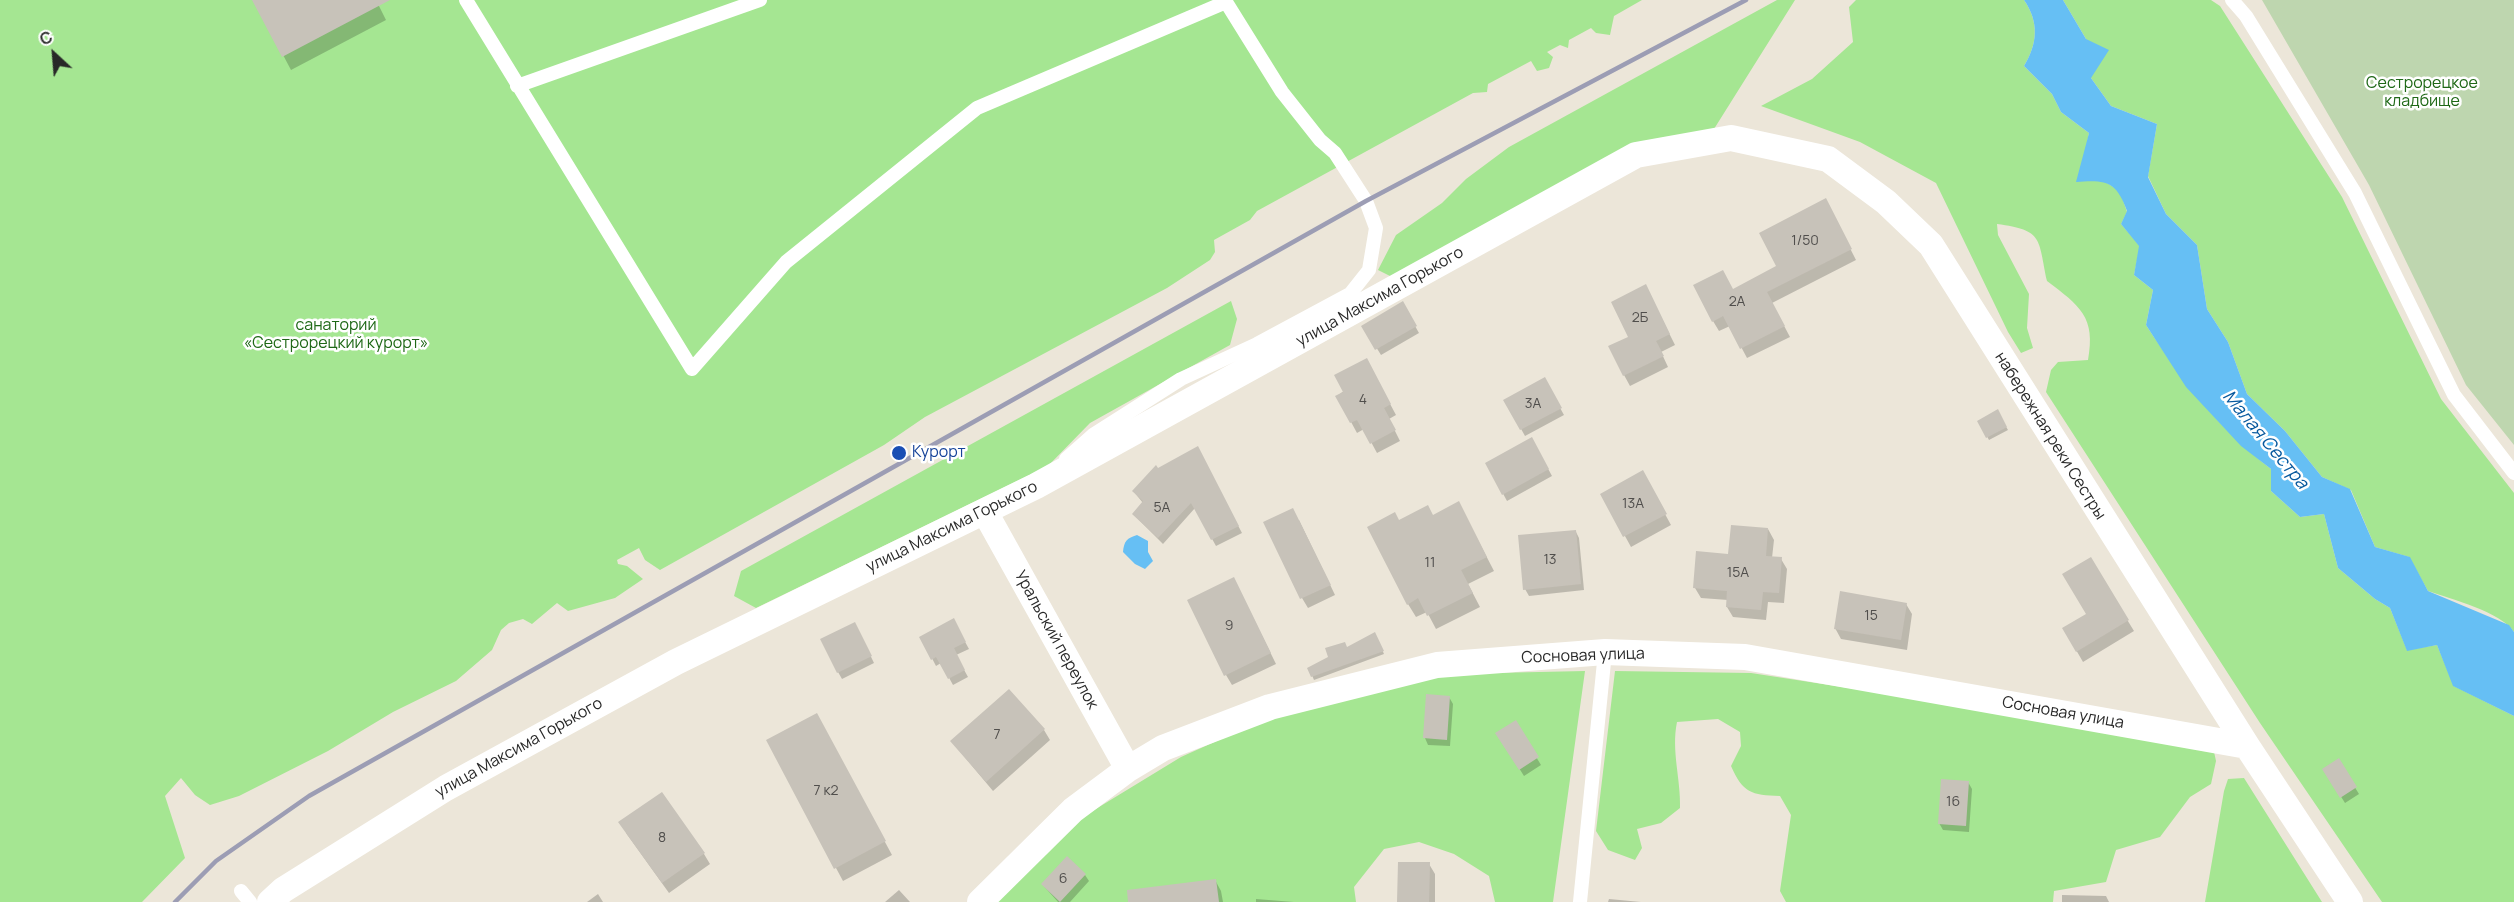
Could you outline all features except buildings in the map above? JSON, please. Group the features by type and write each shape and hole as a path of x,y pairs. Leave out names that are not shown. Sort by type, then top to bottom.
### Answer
{"street":[{"name":"набережная реки Сестры","path":"1636,155 1731,138 1828,159 1887,202 1931,245 2247,746 2350,902"},
{"name":"улица Максима Горького","path":"270,902 283,890 446,788 676,662 1036,486 1636,155"},
{"name":"Уральский переулок","path":"985,512 1128,769"},
{"name":"Сосновая улица","path":"981,902 1073,810 1128,769 1163,748 1270,707 1437,665 1605,652 1745,657 2247,746"}],"lane":[{"path":"466,0 692,369 786,262 977,108 1224,1 1282,92 1320,140 1335,153 1366,201 1376,228 1369,270 1350,294 1257,344 1181,380 1093,435 1036,486"},
{"path":"517,86 760,0"},
{"path":"2232,0 2246,16 2355,193 2454,395 2514,473"},
{"path":"1580,902 1605,652"}],"green space":[{"name":"санаторий «Сестрорецкий курорт»","path":"0,0 1642,0 1614,16 1610,35 1596,33 1591,28 1569,40 1568,48 1560,45 1547,52 1553,57 1549,68 1537,71 1531,61 1488,84 1487,92 1473,93 1257,211 1250,220 1214,240 1215,252 1210,260 1167,288 925,417 884,445 660,570 645,560 639,548 617,560 618,564 627,566 643,579 615,598 568,611 557,603 532,624 523,619 509,623 501,630 492,650 456,681 393,712 328,751 239,796 210,805 195,795 181,778 165,796 185,858 142,902 0,902"},
{"path":"1777,0 1795,0 1714,129 1394,278 1378,270 1396,235 1442,203 1466,179 1509,147"},
{"path":"1856,0 2024,0 2032,16 2035,33 2032,49 2024,66 2052,94 2061,112 2089,133 2085,153 2102,180 2120,191 2127,212 2121,224 2140,246 2134,275 2153,290 2146,325 2160,346 2217,420 2271,469 2271,491 2300,517 2324,514 2338,568 2375,599 2390,608 2407,650 2437,645 2454,686 2514,716 2514,902 2382,902 2260,723 2046,392 2051,370 2058,362 2088,360 2090,333 2083,314 2077,306 2047,281 2040,246 2036,239 2023,230 1997,224 1998,235 2029,294 2027,328 2033,348 2021,353 2008,332 1936,183 1860,142 1761,106 1812,79 1853,42 1849,7"},
{"path":"2063,0 2211,0 2220,6 2342,197 2441,399 2514,493 2514,632 2508,625 2487,612 2428,591 2409,557 2375,547 2351,490 2322,477 2285,431 2247,394 2228,342 2207,309 2197,245 2166,214 2148,176 2157,124 2111,106 2091,78 2086,39"},
{"name":"Сестрорецкое кладбище","path":"2262,0 2514,0 2514,445 2466,385 2369,185"},
{"path":"1231,301 1237,319 1230,345 1090,423 1048,466 756,608 734,596 741,571"},
{"path":"1585,671 1553,902 1495,902 1489,876 1454,854 1419,842 1384,849 1354,887 1356,902 994,902 1081,818 1181,757 1270,717 1446,674"},
{"path":"1615,671 1751,673 2064,721 2213,747 2216,761 2211,784 2190,797 2160,837 2116,850 2106,882 2054,891 2053,902 1786,902 1780,891 1791,815 1780,796 1762,795 1749,791 1740,782 1731,766 1741,746 1740,732 1718,719 1677,722 1675,744 1680,808 1661,823 1637,829 1642,848 1635,860 1608,850 1596,831"},
{"path":"2244,778 2322,902 2205,902 2224,791 2228,779"}],"water":[{"name":"Малая Сестра","path":"2024,0 2063,0 2086,39 2109,50 2091,78 2111,106 2157,124 2148,177 2166,214 2197,245 2207,309 2228,342 2247,394 2285,431 2322,477 2350,489 2375,547 2410,557 2428,591 2509,625 2514,632 2514,716 2453,686 2437,645 2407,651 2390,608 2375,599 2338,568 2324,514 2300,517 2271,491 2271,469 2241,446 2186,387 2146,325 2153,290 2134,275 2139,246 2121,224 2127,211 2123,201 2109,184 2096,181 2076,182 2089,133 2061,112 2052,94 2024,66 2032,49 2035,33 2032,16"},
{"path":"1137,535 1148,541 1148,552 1153,561 1145,569 1135,564 1123,552 1127,540"}],"railway":[{"path":"175,902 216,861 309,796 1366,201 1746,0"}],"place":[{"name":"Курорт","path":"899,453"}]}
